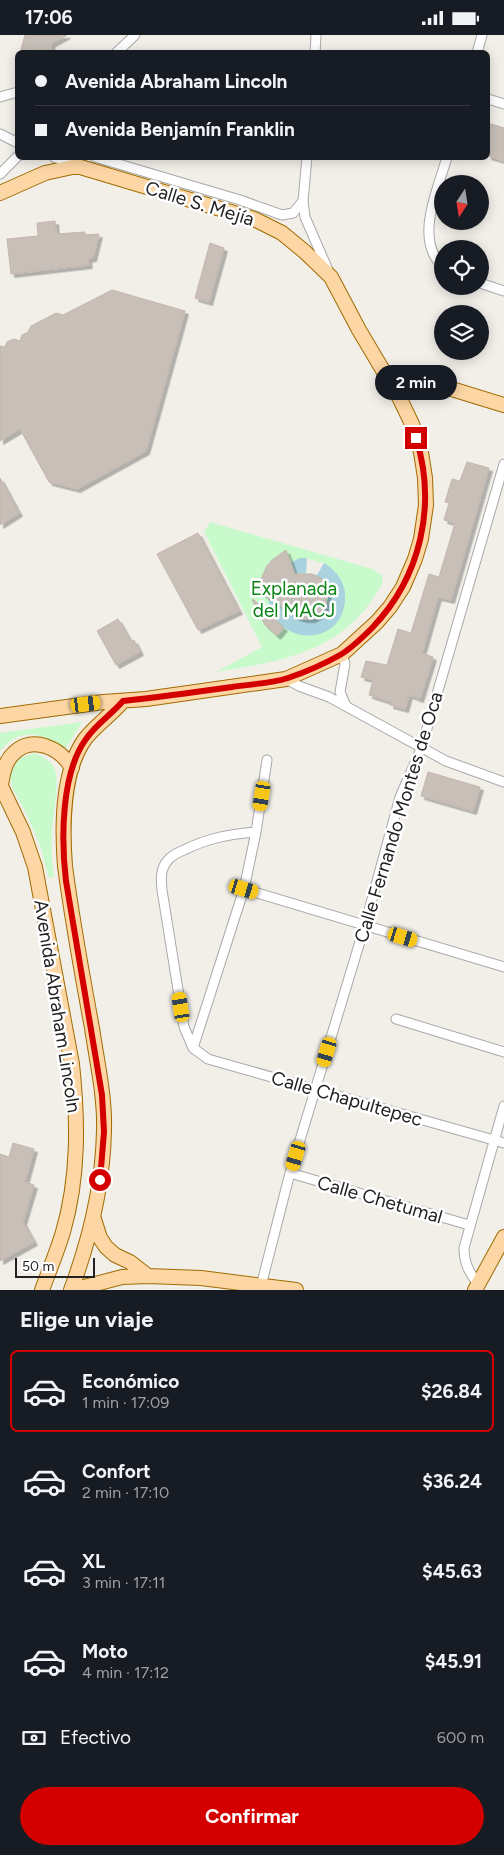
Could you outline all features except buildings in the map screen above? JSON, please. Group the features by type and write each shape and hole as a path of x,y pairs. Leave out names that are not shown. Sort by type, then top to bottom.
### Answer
{"main road":[{"path":"0,193 45,173 77,166"},
{"name":"Calle S. Mejía","path":"0,716 286,679 342,654 364,636 390,607 412,568 424,525 426,505 425,478 421,452 412,424 331,277 298,245 282,233 254,219 77,166"},
{"path":"386,375 396,373 406,375 504,405"},
{"name":"Avenida Abraham Lincoln","path":"72,1290 94,1218 100,1180 104,1115 100,1076 64,866 65,813 72,768 78,751 85,740 123,701"},
{"path":"0,784 8,760 21,747 29,745 41,744 52,747 62,754 72,768"},
{"name":"Avenida Abraham Lincoln","path":"0,784 23,832 34,867 72,1064 75,1094 77,1121 76,1156 70,1203 63,1231 42,1290"},
{"path":"94,1218 100,1238 106,1247 115,1255 130,1262 148,1275"},
{"path":"477,1287 504,1237"},
{"path":"72,1290 122,1277 148,1275 201,1278 296,1290"}],"street":[{"path":"118,50 136,35"},
{"path":"315,50 316,35"},
{"path":"478,50 482,35"},
{"path":"0,97 15,93"},
{"path":"490,100 504,104"},
{"path":"0,134 15,142"},
{"path":"0,174 15,159"},
{"name":"Calle S. Mejía","path":"62,160 77,166"},
{"path":"105,160 240,200 282,215 293,213 303,201"},
{"path":"306,160 303,201 305,217 331,277"},
{"path":"434,251 429,228 446,160"},
{"path":"489,286 504,291"},
{"name":"Calle Fernando Montes de Oca","path":"261,1286 290,1173 400,797 421,749 504,463"},
{"path":"342,654 345,664 340,692 346,706"},
{"path":"286,679 299,686 321,693 446,761 504,782"},
{"path":"192,1049 244,889 256,832 267,760"},
{"path":"192,1049 183,1017 162,890 161,876 163,868 168,860 175,855 209,839 226,834 256,832"},
{"path":"244,889 504,967"},
{"path":"396,1019 504,1052"},
{"name":"Calle Chapultepec","path":"192,1049 208,1059 504,1143"},
{"path":"477,1287 464,1259 464,1248 504,1106"},
{"name":"Calle Chetumal","path":"290,1173 470,1225"}],"green space":[{"name":"Explanada del MACJ","path":"210,522 372,569 382,575 383,582 368,605 351,624 333,638 312,649 290,657 216,672 262,647 204,532"},
{"path":"82,722 66,748 40,736 23,735 15,738 0,751 0,733"},
{"path":"35,754 49,761 55,770 56,776 52,828 54,877 49,878 41,848 13,789 11,779 13,765 22,757"}],"water":[{"path":"307,558 307,562 321,566 324,563 337,574 343,584 345,601 342,614 335,625 326,632 303,635 291,632 280,624 271,611 269,604 270,591 283,570 296,560","holes":["306,573 317,577 325,583 328,592 328,601 324,609 317,615 308,618 296,617 292,578 297,574"]}],"pier":[{"path":"307,558 324,563 317,575 306,573"}],"route":[{"path":"100,1180 104,1132 100,1076 64,866 65,813 68,787 78,751 93,730 112,714 123,701 286,679 342,654 364,636 390,607 403,587 416,559 424,525 426,505 425,478 421,452 416,438"}]}
